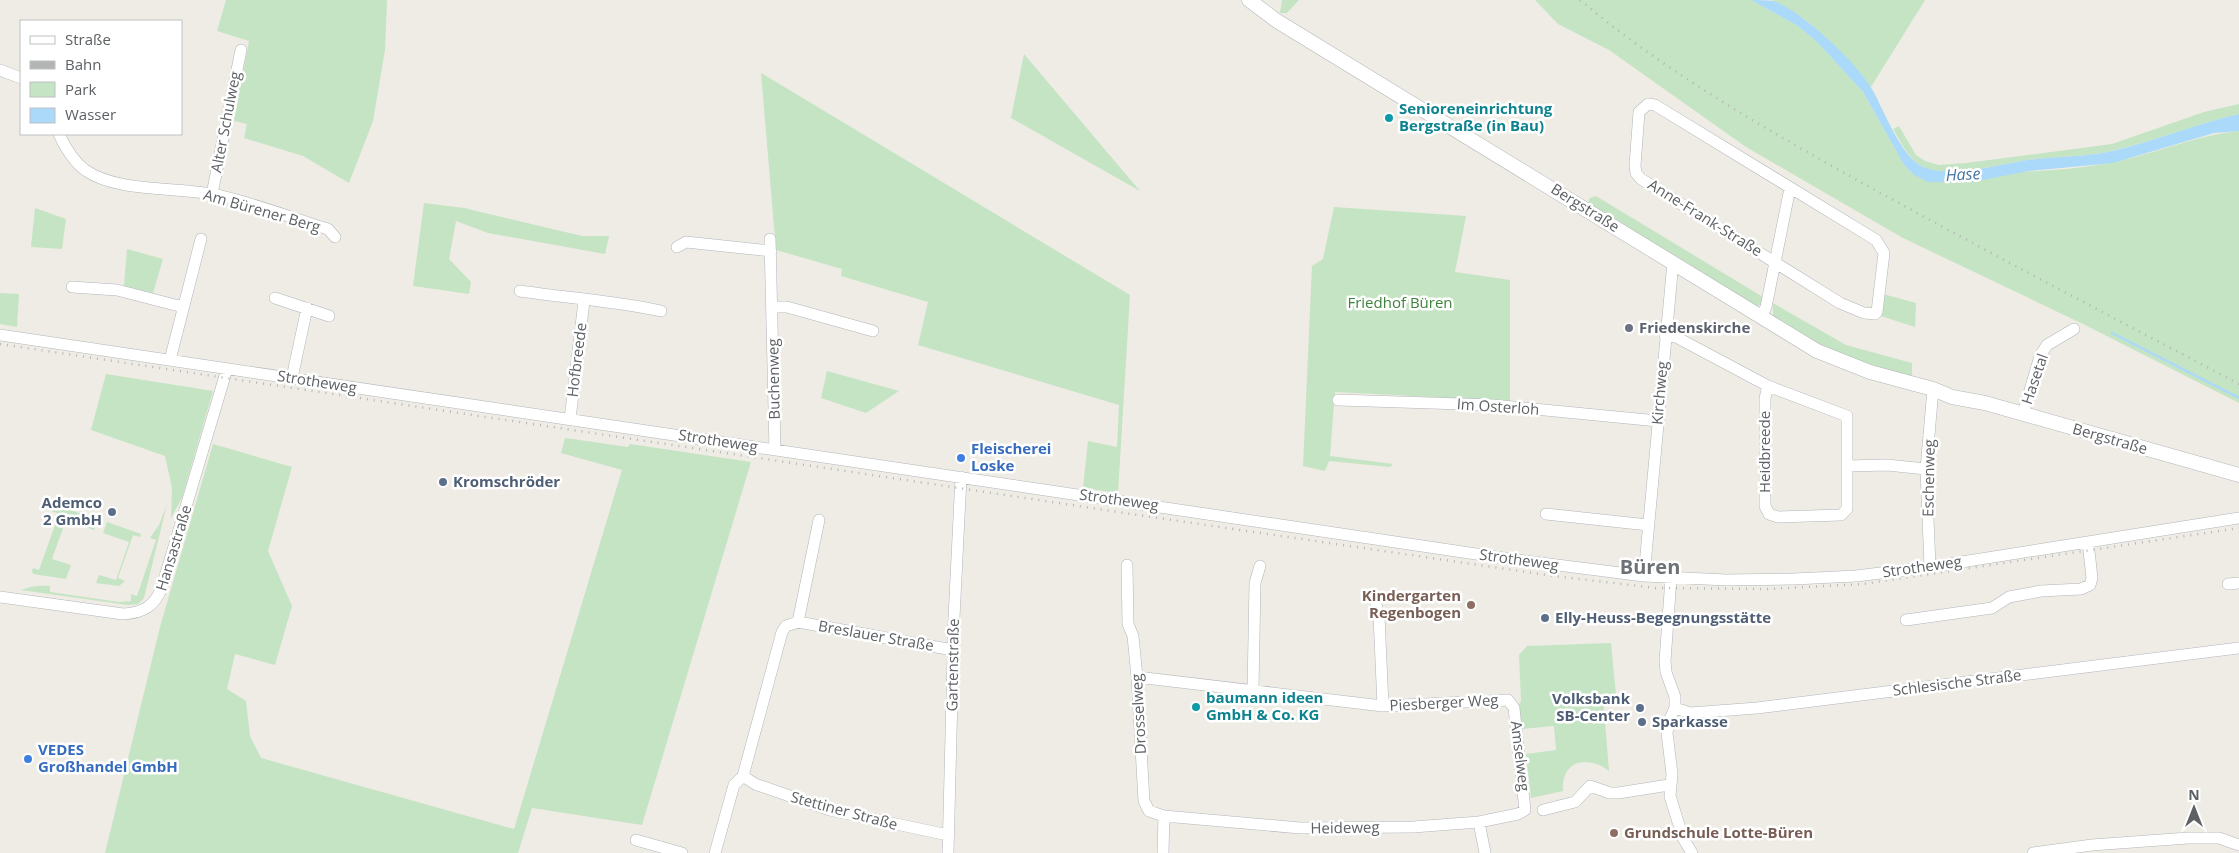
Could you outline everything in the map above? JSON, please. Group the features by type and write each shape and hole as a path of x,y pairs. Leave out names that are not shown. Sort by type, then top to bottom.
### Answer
{"street":[{"name":"Bergstraße","path":"1249,0 1277,20 1761,317 1817,350 1842,362 1934,389 1952,397 1981,402 2239,475"},
{"name":"Alter Schulweg","path":"212,194 241,50"},
{"path":"0,70 20,78"},
{"name":"Anne-Frank-Straße","path":"1775,262 1641,179 1636,174 1639,112 1648,104 1655,105 1790,188"},
{"name":"Am Bürener Berg","path":"60,135 75,161 86,171 103,179 122,184 212,194 328,229 334,237"},
{"path":"1761,317 1766,307 1775,262 1790,188 1876,240 1881,245 1884,253 1877,312 1875,314 1864,314 1850,308 1775,262"},
{"path":"170,360 201,239"},
{"name":"Buchenweg","path":"677,247 686,242 770,245 775,450"},
{"name":"Kirchweg","path":"1644,576 1673,262"},
{"path":"72,287 117,290 183,306"},
{"name":"Hofbreede","path":"520,291 661,310"},
{"path":"275,298 329,316"},
{"name":"Hofbreede","path":"570,419 584,301"},
{"path":"772,307 786,307 873,331"},
{"path":"292,378 307,308"},
{"name":"Hasetal","path":"2023,414 2040,356 2048,345 2074,329"},
{"name":"Strotheweg","path":"0,335 1512,559 1644,576 1794,580 1856,576 1930,567 2239,518"},
{"name":"Heidbreede","path":"1665,335 1676,337 1768,386 1847,416 1847,509 1841,515 1778,517 1769,514 1765,506 1765,398 1768,386"},
{"name":"Hansastraße","path":"0,598 123,614 137,613 149,607 158,599 227,369"},
{"name":"Eschenweg","path":"1930,567 1926,469 1934,389"},
{"name":"Im Osterloh","path":"1338,400 1493,405 1658,421"},
{"path":"1847,466 1886,465 1926,469"},
{"name":"Gartenstraße","path":"948,853 953,650 961,477"},
{"path":"1546,514 1648,525"},
{"path":"715,853 734,785 743,776 782,632 786,626 798,622 818,520"},
{"path":"1906,620 1992,608 2009,597 2041,591 2081,589 2090,585 2092,578 2088,542"},
{"name":"Drosselweg","path":"1127,565 1128,624 1133,636 1137,677 1144,801 1149,811 1164,816"},
{"path":"1253,690 1256,583 1260,566"},
{"path":"1671,578 1665,661 1666,672 1675,697 1675,708 1669,720 1667,733 1672,774 1669,785 1670,796 1683,838 1692,853"},
{"path":"1375,600 1378,616 1383,706"},
{"name":"Breslauer Straße","path":"798,622 953,650"},
{"name":"Schlesische Straße","path":"1675,708 1690,712 1757,708 2239,648"},
{"name":"Piesberger Weg","path":"1137,677 1383,706 1503,699 1512,703"},
{"name":"Amselweg","path":"1512,703 1526,802 1525,810"},
{"name":"Stettiner Straße","path":"743,776 755,784 830,810 948,835"},
{"path":"1543,810 1576,802 1590,786 1610,793 1618,793 1669,785"},
{"name":"Heideweg","path":"1164,816 1300,828 1413,827 1478,822 1518,814 1525,810"},
{"path":"1162,853 1164,816"},
{"path":"1478,822 1485,853"},
{"path":"2033,853 2092,845 2188,838 2219,838 2239,845"},
{"path":"636,840 682,853"}],"green space":[{"path":"226,0 387,0 385,50 373,121 349,183 303,156 244,138 247,124 234,121 249,41 217,31"},
{"path":"1282,0 1299,0 1287,13 1280,13"},
{"path":"1535,0 1751,0 1798,26 1818,43 1863,92 1904,165 1914,175 2039,171 2089,166 2129,159 2207,136 2239,131 2239,403 2083,324 1903,238 1746,147 1609,50 1558,24"},
{"path":"1772,0 1925,0 1871,87 1826,38 1801,17"},
{"path":"1024,54 1140,191 1011,118"},
{"path":"761,73 1130,295 1118,493 1083,488 1088,441 1117,447 1119,405 918,345 928,302 841,276 842,269 776,250"},
{"path":"2239,104 2239,114 2111,151 2089,155 2032,159 1958,171 1933,170 1918,164 1906,150 1893,129 1899,126 1916,155 1925,161 1939,165 2112,144 2204,112"},
{"path":"1596,196 1763,297 1761,304 1757,306 1587,205 1590,198"},
{"path":"424,203 464,208 582,236 609,236 605,254 488,233 456,221 449,259 471,282 469,294 413,286"},
{"name":"Friedhof Büren","path":"1334,207 1466,216 1455,272 1510,280 1510,401 1335,392 1330,456 1393,464 1390,467 1329,461 1325,471 1303,466 1312,266 1323,259"},
{"path":"35,208 66,219 62,249 31,247"},
{"path":"127,249 163,259 153,293 124,286"},
{"path":"0,293 19,294 17,327 0,324"},
{"path":"1883,294 1916,303 1915,327 1881,316"},
{"path":"1773,303 1846,345 1912,363 1912,379 1871,368 1818,347 1773,319"},
{"path":"827,371 899,391 866,413 821,398"},
{"path":"106,374 213,391 182,498 171,518 172,488 165,456 91,430"},
{"path":"565,438 628,447 630,444 751,462 642,825 532,808 518,853 105,853 160,627 213,444 292,467 268,551 292,606 275,665 235,654 227,689 246,701 250,736 261,758 514,829 622,470 561,453"},
{"path":"167,504 144,598 138,604 128,605 21,590 35,586 50,586 50,592 119,602 131,601 131,594 137,596 156,540 150,538 159,525"},
{"path":"55,505 97,519 94,530 66,520 52,559 71,565 66,579 33,574 32,571 33,568 39,570 59,514 52,511"},
{"path":"107,522 141,534 140,537 133,535 118,578 125,581 119,586 96,583 99,575 116,580 129,542 103,533"},
{"path":"1611,643 1616,695 1603,697 1609,771 1592,763 1577,763 1566,773 1563,791 1531,798 1526,754 1556,750 1554,726 1522,729 1518,706 1521,701 1519,655 1527,646"}],"water":[{"name":"Hase","path":"1751,0 1774,1 1786,7 1814,27 1842,52 1872,89 1907,154 1923,167 1934,170 1972,170 2032,159 2101,153 2128,147 2239,114 2239,131 2214,133 2113,163 2029,171 1972,182 1928,182 1914,175 1904,165 1863,92 1818,43 1798,26"}],"waterway":[{"path":"2112,333 2239,398"}],"railway":[{"path":"1580,0 1647,52 1755,122 1959,236 2239,384"},
{"path":"0,344 1145,516 1554,576 1656,588 1768,589 1863,584 2239,528"}],"place":[{"name":"Senioreneinrichtung Bergstraße (in Bau)","path":"1389,118"},
{"name":"Friedenskirche","path":"1629,328"},
{"name":"Fleischerei Loske","path":"961,458"},
{"name":"Kromschröder","path":"443,482"},
{"name":"Ademco 2 GmbH","path":"112,512"},
{"name":"Kindergarten Regenbogen","path":"1471,605"},
{"name":"Elly-Heuss-Begegnungsstätte","path":"1545,618"},
{"name":"baumann ideen GmbH & Co. KG","path":"1196,707"},
{"name":"Volksbank SB-Center","path":"1640,708"},
{"name":"Sparkasse","path":"1642,722"},
{"name":"VEDES Großhandel GmbH","path":"28,759"},
{"name":"Grundschule Lotte-Büren","path":"1614,833"}],"district":[{"name":"Büren","path":"1650,567"}]}
